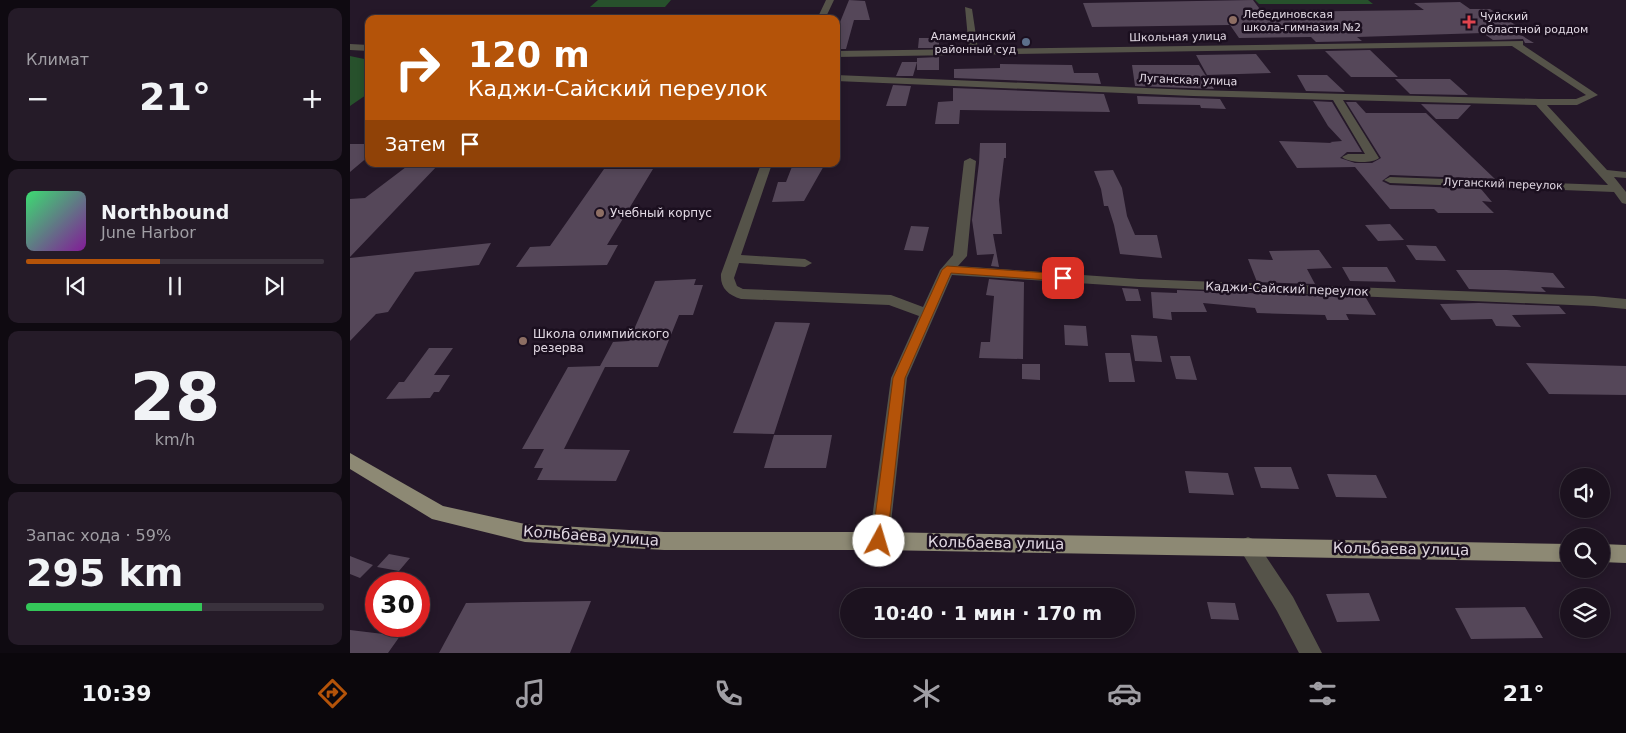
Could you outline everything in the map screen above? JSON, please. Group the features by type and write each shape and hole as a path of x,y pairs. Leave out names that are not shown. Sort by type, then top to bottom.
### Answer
{"main road":[{"name":"Кольбаева улица","path":"350,460 438,513 525,533 664,541 879,541 1560,553"},
{"path":"1610,554 1626,554"}],"street":[{"path":"823,15 830,0"},
{"path":"968,9 974,51"},
{"name":"Школьная улица","path":"840,54 1517,43"},
{"name":"Луганская улица","path":"840,78 1183,93 1539,102 1577,102 1593,95 1517,43"},
{"path":"350,47 365,48"},
{"path":"1336,97 1373,158 1348,157"},
{"path":"1539,102 1626,200"},
{"path":"879,541 899,378 947,270 960,256 970,161"},
{"path":"766,167 733,259 727,282 735,292 741,294 891,300 928,314"},
{"path":"1604,173 1626,175"},
{"name":"Луганский переулок","path":"1390,180 1616,189"},
{"path":"733,259 805,263"},
{"name":"Каджи-Сайский переулок","path":"947,270 1139,283 1594,300 1626,304"},
{"path":"1248,546 1285,604 1311,653"}],"green space":[{"path":"598,0 671,0 665,7 590,7"},
{"path":"1255,0 1368,0 1373,4 1259,4"},
{"path":"350,56 365,59 365,96 350,106"}],"building":[{"path":"849,0 865,1 870,20 854,20 846,49 840,49 840,22"},
{"path":"1253,0 1262,12 1424,10 1414,3 1460,2 1470,9 1490,9 1527,32 1516,32 1534,43 1525,43 1523,39 1493,40 1483,33 1357,37 1362,41 1316,42 1311,37 1239,38 1230,25 1092,27 1083,3"},
{"path":"919,38 939,38 939,48 918,48"},
{"path":"1370,50 1398,77 1351,77 1325,51"},
{"path":"1256,54 1271,73 1207,75 1196,55"},
{"path":"939,57 939,70 917,70 917,58"},
{"path":"902,62 917,62 913,76 896,76"},
{"path":"1000,64 1072,65 1074,73 1098,73 1101,84 954,78 954,69 1000,68"},
{"path":"1132,65 1199,65 1214,89 1135,86"},
{"path":"1297,75 1327,75 1345,92 1306,91"},
{"path":"1395,79 1450,79 1468,95 1410,94"},
{"path":"893,85 911,86 906,106 886,106"},
{"path":"953,88 1104,94 1110,112 960,110 959,124 935,124 938,102 953,101"},
{"path":"1137,96 1220,99 1226,109 1201,108 1200,105 1138,104"},
{"path":"1313,101 1332,102 1362,152 1347,152 1340,158 1355,163 1372,163 1381,158 1346,102 1356,102 1366,113 1426,113 1495,179 1390,175 1382,181 1390,185 1481,189 1492,202 1482,201 1494,213 1438,213 1434,209 1390,209 1355,167 1297,168 1279,141 1332,143 1330,142 1342,141 1328,126"},
{"path":"1421,104 1471,105 1458,119 1436,119"},
{"path":"980,143 1006,143 1006,158 1004,158 999,200 1002,234 993,234 999,267 991,266 994,254 977,255 972,220"},
{"path":"350,144 365,144 365,159 350,172"},
{"path":"406,167 436,167 350,257 350,199 365,198"},
{"path":"792,167 823,167 804,201 772,202 778,182 786,182"},
{"name":"Учебный корпус","path":"604,169 653,169 607,245 618,245 607,265 516,267 530,247 550,246"},
{"path":"1113,170 1122,188 1127,216 1135,235 1157,235 1162,258 1120,254 1114,225 1108,206 1104,206 1101,189 1094,171"},
{"path":"1390,224 1404,240 1378,241 1365,225"},
{"path":"911,226 929,227 923,251 904,250"},
{"path":"491,243 479,265 415,272 388,312 376,314 350,341 350,258"},
{"path":"1406,245 1436,246 1446,261 1416,260"},
{"path":"1319,250 1332,268 1307,269 1315,284 1257,282 1248,259 1273,260 1269,251"},
{"path":"1342,267 1387,267 1396,282 1350,281"},
{"path":"1456,270 1507,270 1553,273 1565,288 1541,287 1546,292 1469,289"},
{"path":"696,279 694,285 703,285 693,315 679,315 658,367 605,367 564,449 630,450 616,481 537,480 543,468 534,468 544,449 522,449 568,367 600,366 613,342 629,341 655,281"},
{"path":"989,279 1024,282 1023,359 979,358 981,342 990,342 994,296 986,295"},
{"path":"1122,288 1138,289 1141,301 1126,301"},
{"path":"1177,290 1366,298 1376,315 1346,314 1349,320 1327,320 1325,315 1257,313 1255,308 1203,303 1207,312 1171,312 1172,320 1153,318 1151,292 1177,293"},
{"path":"1479,303 1559,306 1566,314 1512,315 1521,327 1496,326 1492,319 1451,320 1440,304"},
{"path":"775,322 810,323 774,434 733,433"},
{"path":"1064,325 1086,326 1088,346 1065,345"},
{"path":"1131,335 1157,336 1162,362 1135,361"},
{"path":"429,348 453,348 434,375 450,375 439,392 434,392 430,398 386,399 399,382 404,382"},
{"path":"1105,353 1130,353 1135,382 1109,382"},
{"path":"1170,356 1190,356 1197,380 1176,379"},
{"path":"1526,363 1626,366 1626,395 1549,394"},
{"path":"1022,364 1040,364 1040,380 1022,379"},
{"path":"774,435 832,435 826,468 764,468"},
{"path":"1254,467 1291,467 1299,489 1261,488"},
{"path":"1185,471 1228,473 1234,495 1189,493"},
{"path":"1327,474 1376,475 1387,498 1336,497"},
{"path":"389,554 410,558 399,571 377,567"},
{"path":"350,556 373,565 360,578 350,574"},
{"path":"1369,593 1380,621 1337,622 1326,594"},
{"path":"591,601 570,653 439,653 466,603"},
{"path":"1207,602 1235,603 1239,620 1211,619"},
{"path":"1525,607 1543,638 1471,639 1455,608"},
{"path":"350,630 365,632 365,637 399,637 388,653 350,653"}],"place":[{"name":"Лебединовская школа-гимназия №2","path":"1233,20"},
{"name":"Чуйский областной роддом","path":"1469,22"},
{"name":"Аламединский районный суд","path":"1026,42"},
{"name":"Учебный корпус","path":"600,213"},
{"name":"Школа олимпийского резерва","path":"523,341"}],"route":[{"path":"879,541 899,378 947,270 1063,278"}]}
